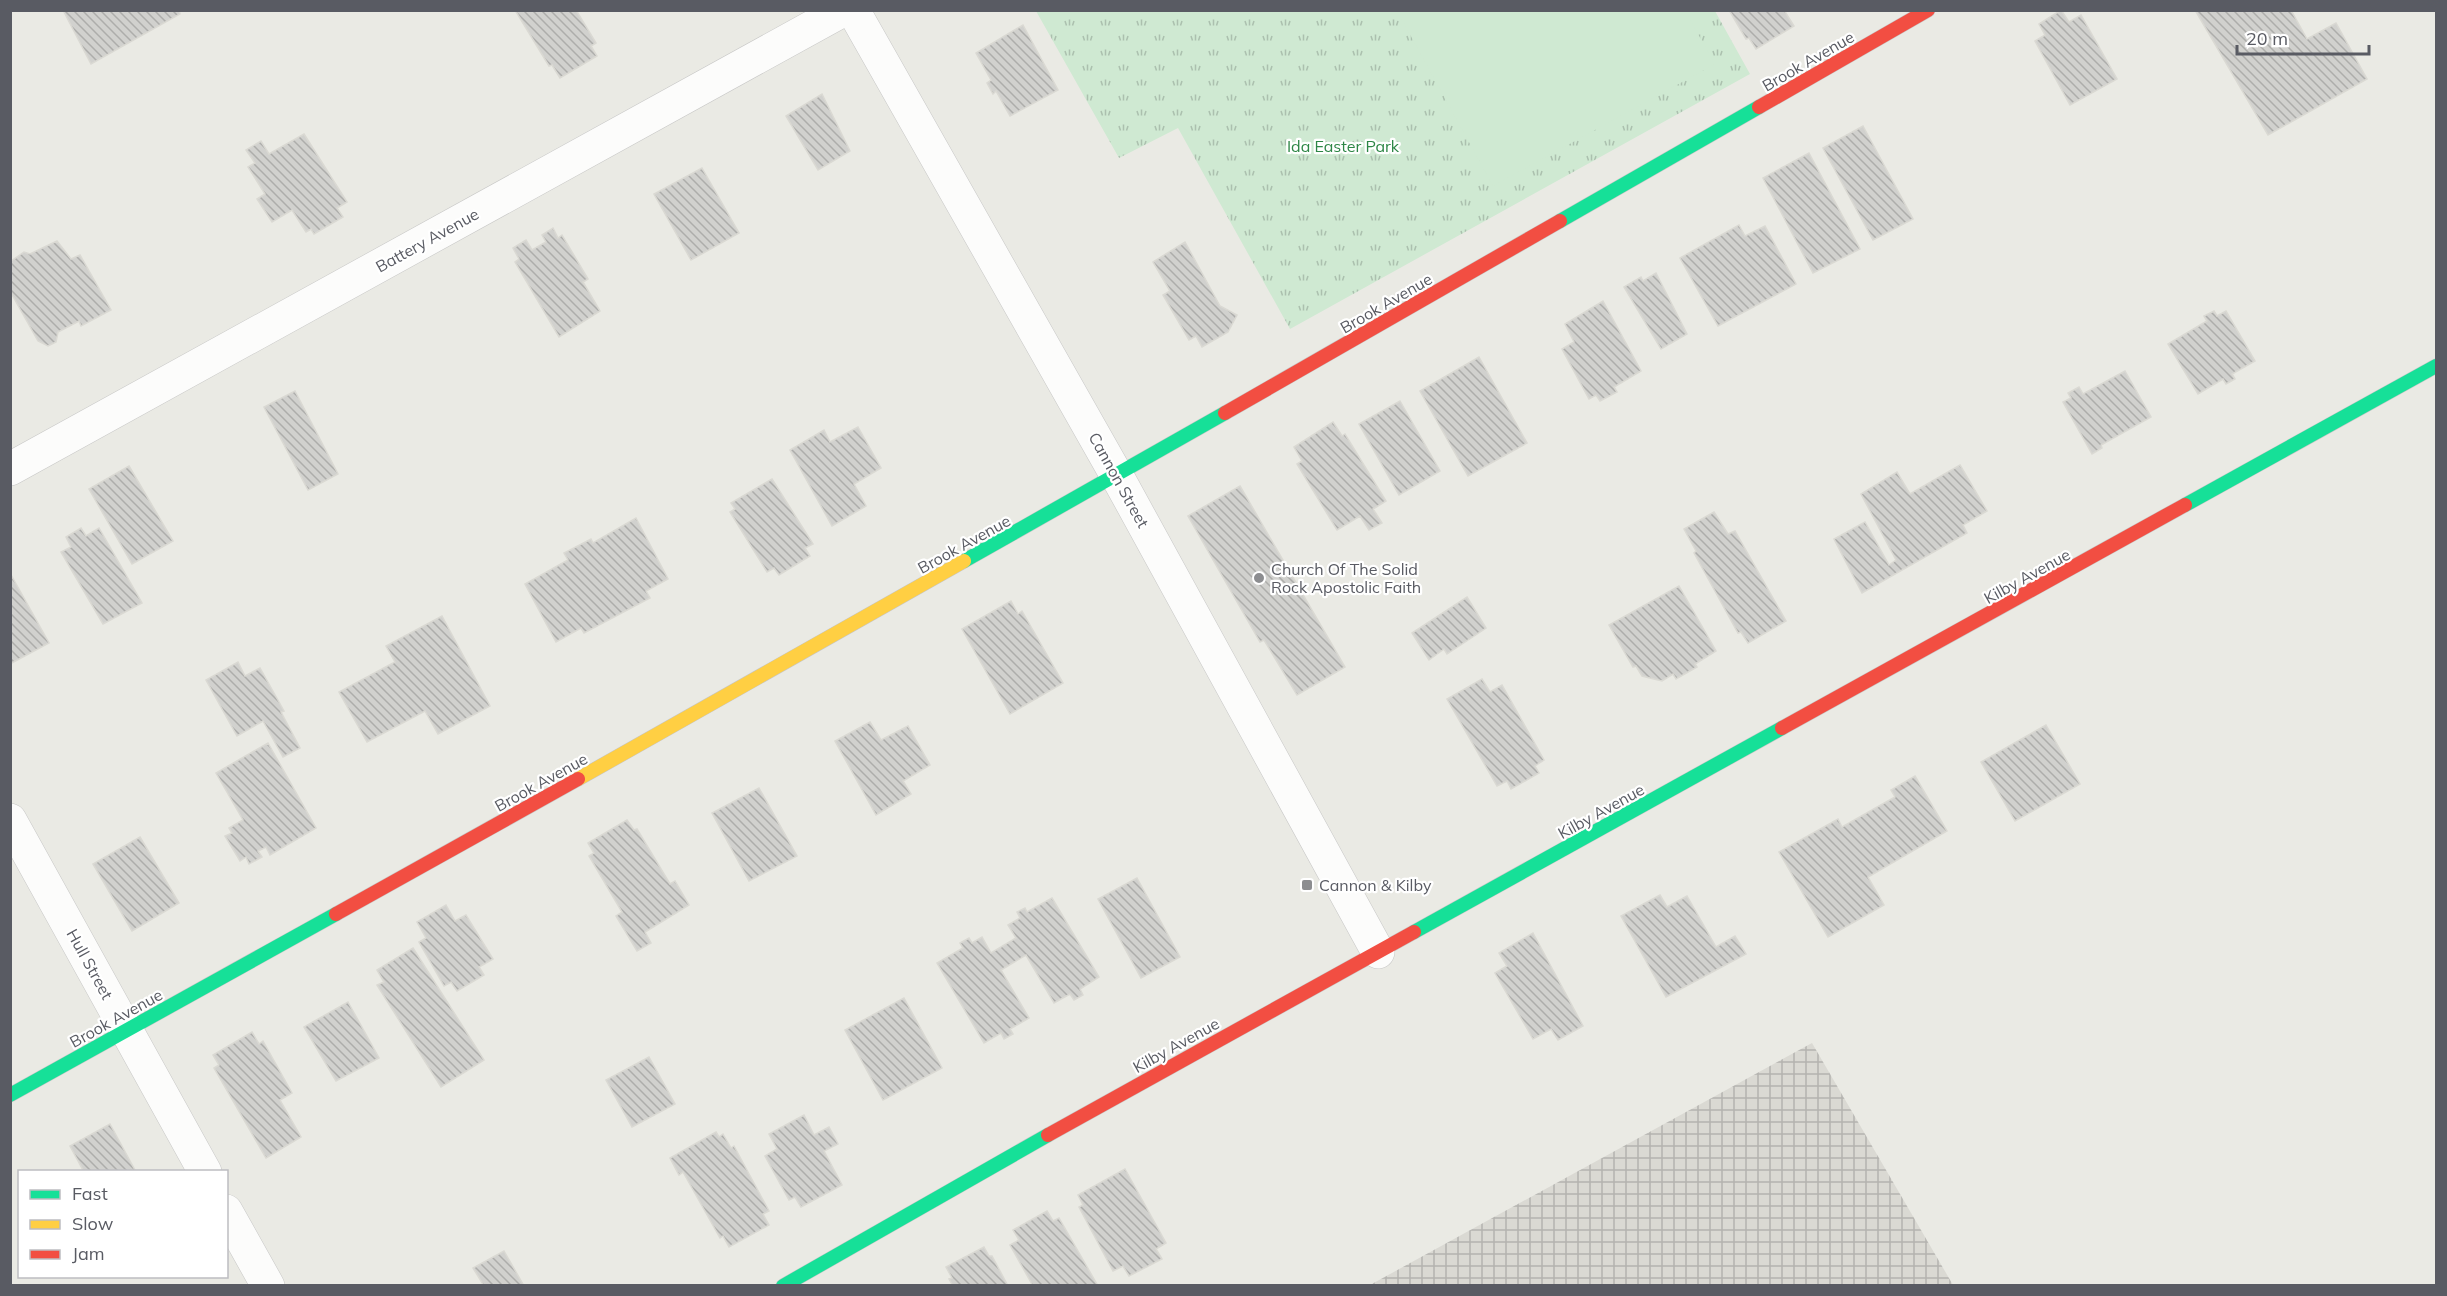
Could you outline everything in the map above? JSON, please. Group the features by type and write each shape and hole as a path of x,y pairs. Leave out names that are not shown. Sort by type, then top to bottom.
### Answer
{"street":[{"name":"Battery Avenue","path":"10,468 843,10"},
{"name":"Cannon Street","path":"854,10 1117,476 1378,952"},
{"name":"Brook Avenue","path":"10,1095 517,815 1117,476 1928,10"},
{"name":"Kilby Avenue","path":"783,1286 1378,952 2436,366"},
{"name":"Hull Street","path":"10,820 204,1170"},
{"path":"228,1215 268,1286"}],"shaded area":[{"path":"1812,1043 1953,1285 1370,1285"}],"green space":[{"name":"Ida Easter Park","path":"1036,11 1715,11 1750,74 1290,329 1178,128 1119,158"},
{"path":"1414,11 1685,11 1715,64 1493,186 1401,18"}],"building":[{"path":"63,10 179,10 180,14 91,64"},
{"path":"515,10 576,10 596,43 591,46 597,56 560,78 552,65 549,66"},
{"path":"1729,10 1784,10 1794,26 1756,49 1749,38 1746,39"},
{"path":"2061,10 2069,22 2081,15 2117,79 2070,105 2035,41 2045,35 2039,24"},
{"path":"2195,10 2291,10 2307,39 2336,23 2367,79 2268,135"},
{"path":"1023,25 1058,90 1010,116 996,91 993,94 987,83 991,80 976,53"},
{"path":"822,94 850,151 818,170 786,116"},
{"path":"1863,126 1913,219 1873,240 1823,148"},
{"path":"304,134 347,202 337,208 343,217 314,234 311,229 306,232 292,210 272,222 257,199 265,194 248,167 255,163 246,150 261,141 269,154"},
{"path":"1809,153 1860,249 1813,273 1763,178"},
{"path":"702,168 739,233 691,260 654,194"},
{"path":"1739,225 1745,236 1765,226 1796,284 1718,326 1680,258"},
{"path":"553,228 558,238 562,235 588,279 583,282 600,311 559,337 515,262 519,259 513,248 526,240 532,250 546,242 542,235"},
{"path":"57,241 71,259 80,255 111,310 81,326 79,321 58,332 56,342 48,346 38,341 10,291 10,262 24,252 30,254"},
{"path":"1185,242 1220,306 1237,315 1228,332 1202,347 1196,336 1189,340 1163,295 1170,291 1153,262"},
{"path":"1656,273 1687,334 1661,349 1624,287 1641,277 1643,281"},
{"path":"1603,301 1641,371 1614,387 1617,392 1600,401 1596,395 1589,399 1562,349 1574,342 1565,324"},
{"path":"2214,311 2217,316 2226,311 2255,361 2232,374 2235,379 2226,384 2223,379 2198,394 2168,344 2207,321 2204,316"},
{"path":"1479,357 1527,443 1468,476 1420,391"},
{"path":"2125,371 2151,417 2101,445 2102,448 2092,454 2063,402 2071,398 2068,393 2079,387 2083,394"},
{"path":"295,391 338,474 308,490 264,407"},
{"path":"1400,401 1440,471 1399,495 1359,424"},
{"path":"1333,422 1342,436 1345,434 1386,501 1373,509 1382,523 1369,530 1360,516 1337,530 1297,464 1302,461 1294,447"},
{"path":"858,427 881,468 854,484 866,506 832,526 790,450 824,430 830,442"},
{"path":"1960,465 1987,511 1963,525 1967,533 1862,593 1834,539 1865,522 1889,565 1896,560 1861,494 1897,472 1910,494"},
{"path":"129,466 173,541 132,564 89,489"},
{"path":"772,479 813,544 805,548 810,556 779,575 774,568 767,572 730,512 735,509 731,503"},
{"name":"Church Of The Solid Rock Apostolic Faith","path":"1240,486 1345,667 1297,695 1264,640 1260,642 1188,516"},
{"path":"1714,512 1728,534 1735,531 1786,621 1748,643 1741,632 1738,633 1694,553 1696,551 1684,529"},
{"path":"636,518 668,579 646,591 650,598 584,633 581,628 556,642 525,584 568,560 564,553 591,539 593,543"},
{"path":"81,528 86,536 99,528 142,603 103,624 61,552 71,547 66,537"},
{"path":"10,573 49,643 10,664"},
{"path":"1679,586 1716,651 1695,664 1697,667 1676,679 1673,674 1662,681 1642,676 1636,666 1633,667 1609,625"},
{"path":"1467,597 1486,628 1447,654 1444,649 1429,660 1412,633"},
{"path":"1011,601 1018,614 1022,611 1063,683 1010,714 962,629"},
{"path":"442,616 490,706 438,734 425,711 367,742 339,692 395,662 386,646"},
{"path":"238,662 245,676 260,668 284,711 281,712 300,748 283,757 263,721 237,736 206,680"},
{"path":"1482,679 1490,692 1502,685 1544,760 1535,766 1539,773 1511,789 1507,781 1497,786 1447,699"},
{"path":"870,722 881,740 908,726 930,765 903,781 911,794 876,815 835,741"},
{"path":"2046,725 2080,784 2015,821 1981,762"},
{"path":"268,743 316,828 270,855 266,847 258,851 262,857 249,864 246,857 240,861 225,836 232,833 229,828 243,820 216,773"},
{"path":"1915,776 1947,831 1868,877 1884,905 1828,937 1779,852 1838,819 1842,827 1895,797 1891,790"},
{"path":"759,788 797,856 749,881 712,813"},
{"path":"627,820 634,830 637,829 670,884 675,881 689,905 645,932 651,943 637,951 616,916 622,912 589,856 594,853 588,843"},
{"path":"140,837 179,903 132,931 93,864"},
{"path":"1137,878 1180,957 1141,978 1098,899"},
{"path":"1660,895 1667,907 1687,896 1716,947 1735,936 1746,954 1666,997 1621,916"},
{"path":"1052,898 1099,977 1080,989 1083,995 1074,1000 1070,994 1054,1003 1026,955 1001,970 1029,1018 1010,1029 1013,1034 1004,1039 1001,1033 984,1043 937,963 963,948 960,943 969,938 972,943 982,937 991,953 1016,938 1008,925 1020,918 1017,912 1025,908 1027,912"},
{"path":"446,905 455,921 466,915 493,959 479,967 484,975 457,991 451,982 444,986 419,942 426,938 417,922"},
{"path":"1533,933 1583,1026 1558,1040 1551,1029 1533,1039 1495,973 1507,966 1499,953"},
{"path":"413,948 484,1060 441,1087 377,985 384,982 377,970"},
{"path":"904,998 942,1068 883,1100 845,1030"},
{"path":"348,1002 379,1058 336,1081 304,1027"},
{"path":"252,1032 259,1044 263,1041 292,1093 280,1100 301,1137 266,1158 214,1068 219,1065 213,1055"},
{"path":"649,1057 675,1104 632,1127 606,1080"},
{"path":"804,1115 814,1135 829,1127 838,1144 824,1151 842,1185 801,1207 795,1197 789,1200 765,1156 777,1149 769,1134"},
{"path":"110,1124 135,1170 83,1170 70,1146"},
{"path":"716,1132 719,1137 723,1134 731,1148 734,1146 769,1211 763,1214 769,1225 729,1247 723,1236 720,1238 683,1172 679,1175 670,1158"},
{"path":"1125,1169 1166,1243 1156,1249 1162,1259 1129,1276 1123,1266 1113,1271 1079,1207 1083,1205 1078,1195"},
{"path":"1047,1211 1053,1221 1059,1218 1098,1286 1033,1286 1010,1245 1019,1240 1013,1230"},
{"path":"984,1247 989,1256 992,1256 1008,1286 953,1286 949,1279 952,1278 946,1267"},
{"path":"504,1251 524,1286 484,1286 473,1268"}],"traffic: fast":[{"path":"1560,221 1759,107"},
{"path":"2185,505 2436,366"},
{"path":"964,561 1225,413"},
{"path":"1414,932 1782,728"},
{"path":"10,1095 336,914"},
{"path":"783,1286 1048,1135"}],"traffic: slow":[{"path":"578,779 964,561"}],"traffic: jam":[{"path":"1759,107 1928,10"},
{"path":"1225,413 1560,221"},
{"path":"1782,728 2185,505"},
{"path":"336,914 578,779"},
{"path":"1048,1135 1414,932"}],"place":[{"name":"Church Of The Solid Rock Apostolic Faith","path":"1259,578"},
{"name":"Cannon & Kilby","path":"1307,885"}]}
